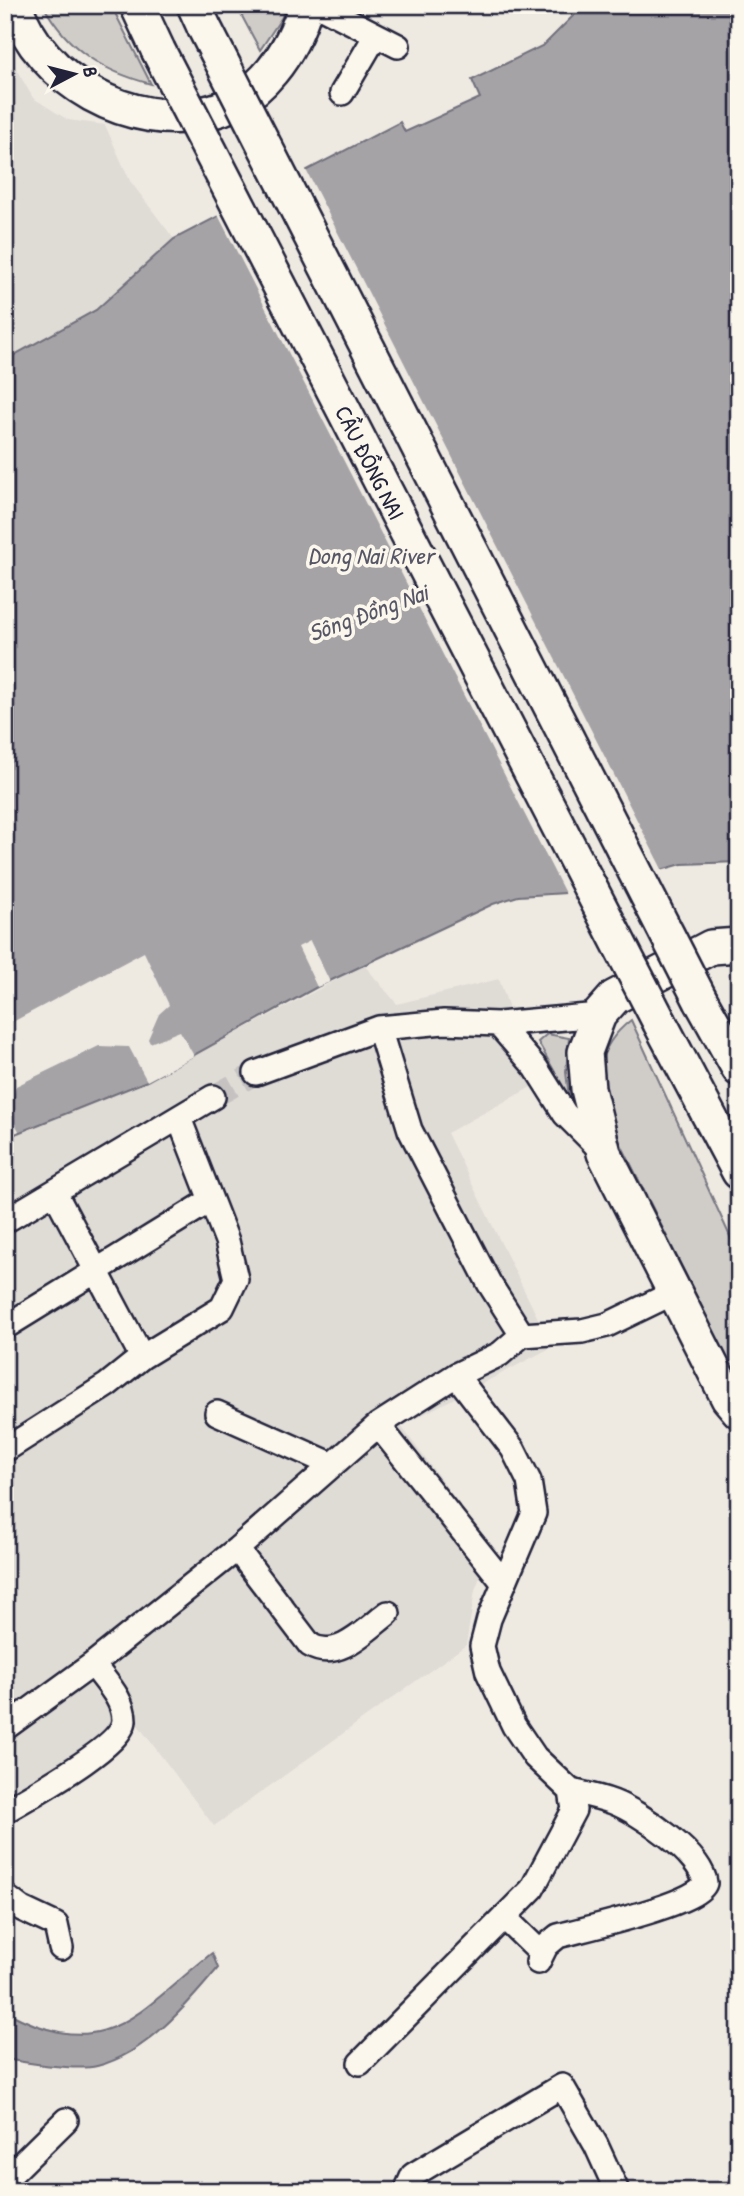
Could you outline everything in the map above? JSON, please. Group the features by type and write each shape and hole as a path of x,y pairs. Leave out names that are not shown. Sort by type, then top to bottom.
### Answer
{"highway":[{"path":"15,5 41,55 67,80 98,98 130,109 165,115 210,112 237,99 267,79 287,53 306,5"},
{"name":"CẦU ĐỒNG NAI","path":"137,5 739,1172"},
{"path":"199,16 701,1001 739,1069"},
{"path":"735,1403 673,1293 604,1153 588,1089 585,1052 599,1014 630,986 711,947 739,945"}],"street":[{"path":"318,5 398,46"},
{"path":"342,93 376,35"},
{"path":"256,1073 379,1028 444,1022 498,1024 599,1014"},
{"path":"498,1024 536,1068 565,1114 604,1153"},
{"path":"379,1028 410,1130 489,1283 522,1335"},
{"path":"5,1221 55,1194 213,1097"},
{"path":"5,1450 107,1385 142,1357 222,1308 230,1293 236,1279 227,1241 179,1118"},
{"path":"55,1194 142,1357"},
{"path":"5,1326 211,1200"},
{"path":"5,1728 93,1664 237,1549 378,1425 456,1375 500,1353 522,1335 582,1331 607,1325 673,1293"},
{"path":"456,1375 513,1448 529,1481 534,1513 503,1582 482,1646 488,1672 521,1737 535,1757 571,1791 615,1802 659,1830 683,1848 699,1866 705,1883 701,1891 664,1906 558,1936 540,1958 504,1917"},
{"path":"217,1413 331,1464"},
{"path":"378,1425 503,1582"},
{"path":"237,1549 310,1645 318,1650 344,1646 388,1613"},
{"path":"5,1811 99,1751 121,1731 124,1718 120,1702 93,1664"},
{"path":"360,2063 532,1889 575,1810 571,1791"},
{"path":"5,1896 22,1909 56,1925 61,1948"},
{"path":"407,2191 413,2175 562,2086 597,2145 617,2191"},
{"path":"5,2180 66,2120"}],"shaded area":[{"path":"43,5 111,5 151,84 117,72 88,56 64,34"},
{"path":"236,5 285,5 282,17 260,50"},
{"path":"5,50 33,98 68,120 105,125 130,181 174,239 96,310 5,360"},
{"path":"364,965 397,1004 499,979 535,1085 447,1133 552,1347 401,1426 491,1547 475,1590 466,1645 214,1826 135,1721 5,1812 5,1138 194,1056"},
{"path":"631,1020 739,1256 739,1382 604,1105 601,1065 610,1042"},
{"path":"547,1034 569,1038 566,1072 569,1097 538,1042"}],"water":[{"name":"Dong Nai River","path":"584,5 739,5 739,862 682,864 582,892 518,896 493,904 317,987 147,1081 5,1138 5,360 96,310 174,239 400,122 405,132 480,98 472,80 544,45"},
{"path":"212,1953 218,1968 193,1997 149,2039 115,2060 97,2066 77,2068 5,2059 5,2011 40,2027 70,2033 96,2032 119,2025 140,2012"}],"pier":[{"path":"305,168 664,873 567,897 217,213"},
{"path":"310,941 330,982 317,987 298,947"},
{"path":"144,952 169,1005 159,1014 148,1039 150,1043 180,1031 194,1056 147,1081 129,1047 99,1046 16,1086 9,1112 19,1131 5,1138 5,1026"}],"tunnel":[{"path":"213,1097 256,1073"}],"water label":[{"name":"Sông Đồng Nai","path":"368,612"}]}
